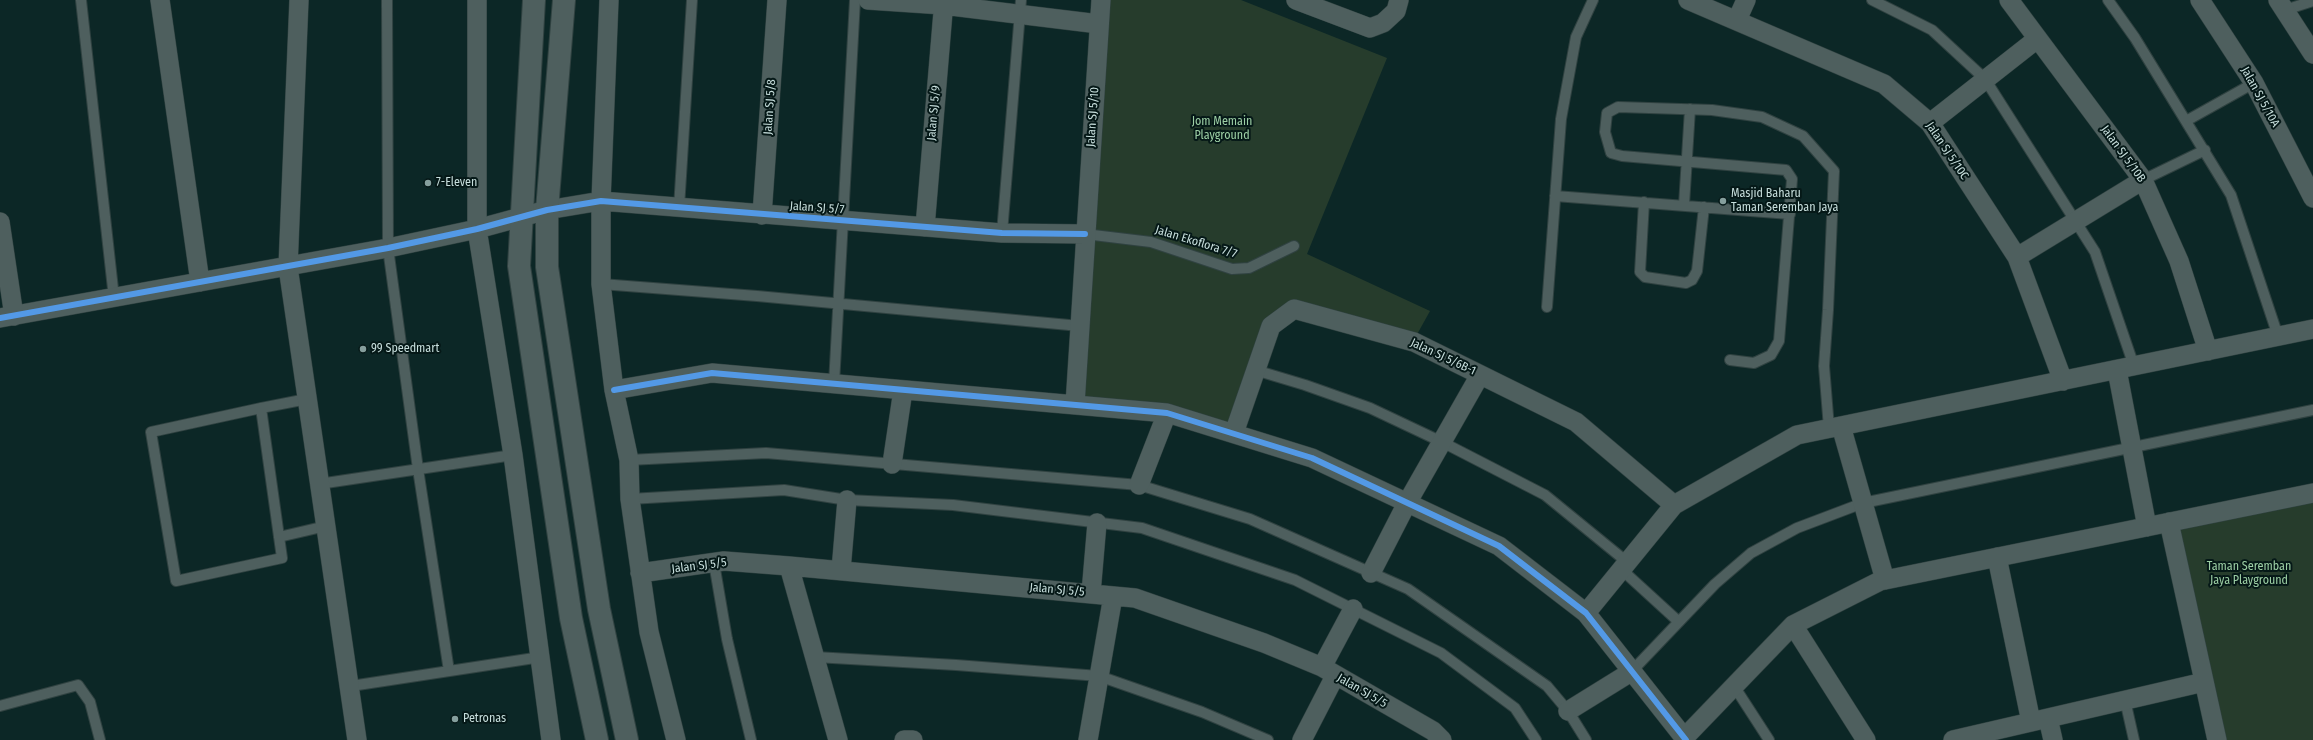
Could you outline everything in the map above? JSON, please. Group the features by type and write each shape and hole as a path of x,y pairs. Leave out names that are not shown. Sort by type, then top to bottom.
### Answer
{"street":[{"path":"160,0 200,282"},
{"path":"299,0 288,267 319,484 351,686 357,740"},
{"path":"477,0 477,229 514,455 551,740"},
{"path":"534,0 519,266 572,618 597,740"},
{"path":"564,0 548,210 547,267 599,609 627,740"},
{"path":"609,0 600,201 601,284 614,390 628,460 630,499 649,632 676,740"},
{"name":"Jalan SJ 5/8","path":"762,215 777,0"},
{"path":"868,0 1020,7 1099,24"},
{"name":"Jalan SJ 5/10","path":"1075,405 1101,0"},
{"path":"1296,0 1370,28 1383,23 1396,11 1399,0"},
{"name":"Jalan SJ 5/10C","path":"1688,0 1884,84 1930,123 2017,257 2063,381"},
{"path":"1737,20 1746,0"},
{"name":"Jalan SJ 5/10B","path":"2008,0 2143,180 2179,261 2208,351"},
{"name":"Jalan SJ 5/10A","path":"2200,0 2254,83 2313,198"},
{"name":"Jalan SJ 5/9","path":"925,227 943,3"},
{"path":"2282,5 2313,54"},
{"path":"1930,123 2037,39"},
{"path":"2017,257 2143,180"},
{"name":"Jalan SJ 5/7","path":"7,317 388,248 477,229 548,210 600,201 1002,233 1085,234"},
{"path":"0,222 7,317"},
{"name":"Jalan SJ 5/6B-1","path":"1234,434 1270,326 1294,309 1414,342 1576,422 1674,505"},
{"path":"1586,613 1674,505 1797,435 2313,329"},
{"path":"2126,368 2132,448 2147,527"},
{"path":"614,390 712,373 1167,413 1312,458 1499,546 1586,613 1685,739 1793,625 1885,580 2313,493"},
{"path":"1371,573 1407,503 1480,375"},
{"path":"892,464 904,390"},
{"path":"1139,485 1167,413"},
{"path":"1835,427 1863,503 1885,580"},
{"path":"841,570 847,500"},
{"path":"2169,522 2217,740"},
{"path":"1091,593 1096,523"},
{"path":"1997,557 2039,720 2053,740"},
{"name":"Jalan SJ 5/5","path":"640,573 724,562 841,570 1134,598 1264,642 1328,671 1433,731 1442,740"},
{"path":"789,566 838,740"},
{"path":"1088,740 1113,596"},
{"path":"1302,740 1353,609"},
{"path":"1793,625 1866,740"},
{"path":"1568,711 1631,672"},
{"path":"1960,739 2204,682"},
{"path":"904,740 912,740"}],"lane":[{"path":"81,0 114,298"},
{"path":"387,0 388,248 418,469 449,671"},
{"path":"679,208 692,0"},
{"path":"834,384 855,0"},
{"path":"1547,306 1560,119 1576,37 1593,0"},
{"path":"1872,0 1932,30 1985,79 2095,252 2126,368"},
{"path":"2108,0 2135,38 2205,150 2231,195 2278,336"},
{"path":"2282,5 2313,0"},
{"path":"1002,233 1020,7"},
{"path":"2186,121 2254,83"},
{"path":"1730,360 1754,363 1771,355 1778,340 1792,179 1786,170 1622,156 1611,152 1604,132 1607,113 1618,107 1712,110 1762,117 1803,136 1834,171 1824,366 1835,427"},
{"path":"1684,205 1690,109"},
{"path":"2143,180 2205,150"},
{"path":"1555,196 1790,214"},
{"path":"1644,202 1640,272 1645,278 1686,283 1692,280 1697,272 1704,207"},
{"name":"Jalan Ekoflora 7/7","path":"1085,234 1152,242 1232,268 1249,268 1294,246"},
{"path":"601,284 757,296 839,305 1080,326"},
{"path":"1255,370 1305,385 1370,408 1442,442 1544,495 1624,566 1679,622"},
{"path":"261,408 282,558 176,581 151,432 261,408 307,399"},
{"path":"1631,672 1715,584 1751,553 1797,528 1863,503 2313,410"},
{"path":"628,460 766,453 1139,485 1250,519 1408,589 1547,686 1568,711 1586,740"},
{"path":"319,484 514,455"},
{"path":"630,499 784,490 847,500 953,505 1142,528 1295,580 1441,654 1516,708 1536,740"},
{"path":"279,537 326,526"},
{"path":"714,563 727,639 751,740"},
{"path":"351,686 541,657"},
{"path":"815,657 956,665 1099,676 1202,712 1268,740"},
{"path":"0,706 78,685 90,702 100,740"},
{"path":"1734,686 1769,740"},
{"path":"2124,700 2134,740"}],"green space":[{"name":"Jom Memain Playground","path":"1104,0 1241,0 1387,58 1307,254 1430,311 1415,338 1294,305 1268,325 1232,429 1079,401"},
{"name":"Taman Seremban Jaya Playground","path":"2313,495 2313,740 2222,740 2171,523"}],"cycle path":[{"path":"0,318 388,248 477,229 547,210 601,201 1002,233 1085,234"},
{"path":"614,390 712,373 1167,413 1312,458 1499,546 1586,613 1686,740"}],"place":[{"name":"7-Eleven","path":"428,183"},
{"name":"Masjid Baharu Taman Seremban Jaya","path":"1723,201"},
{"name":"99 Speedmart","path":"363,349"},
{"name":"Petronas","path":"455,719"}]}
